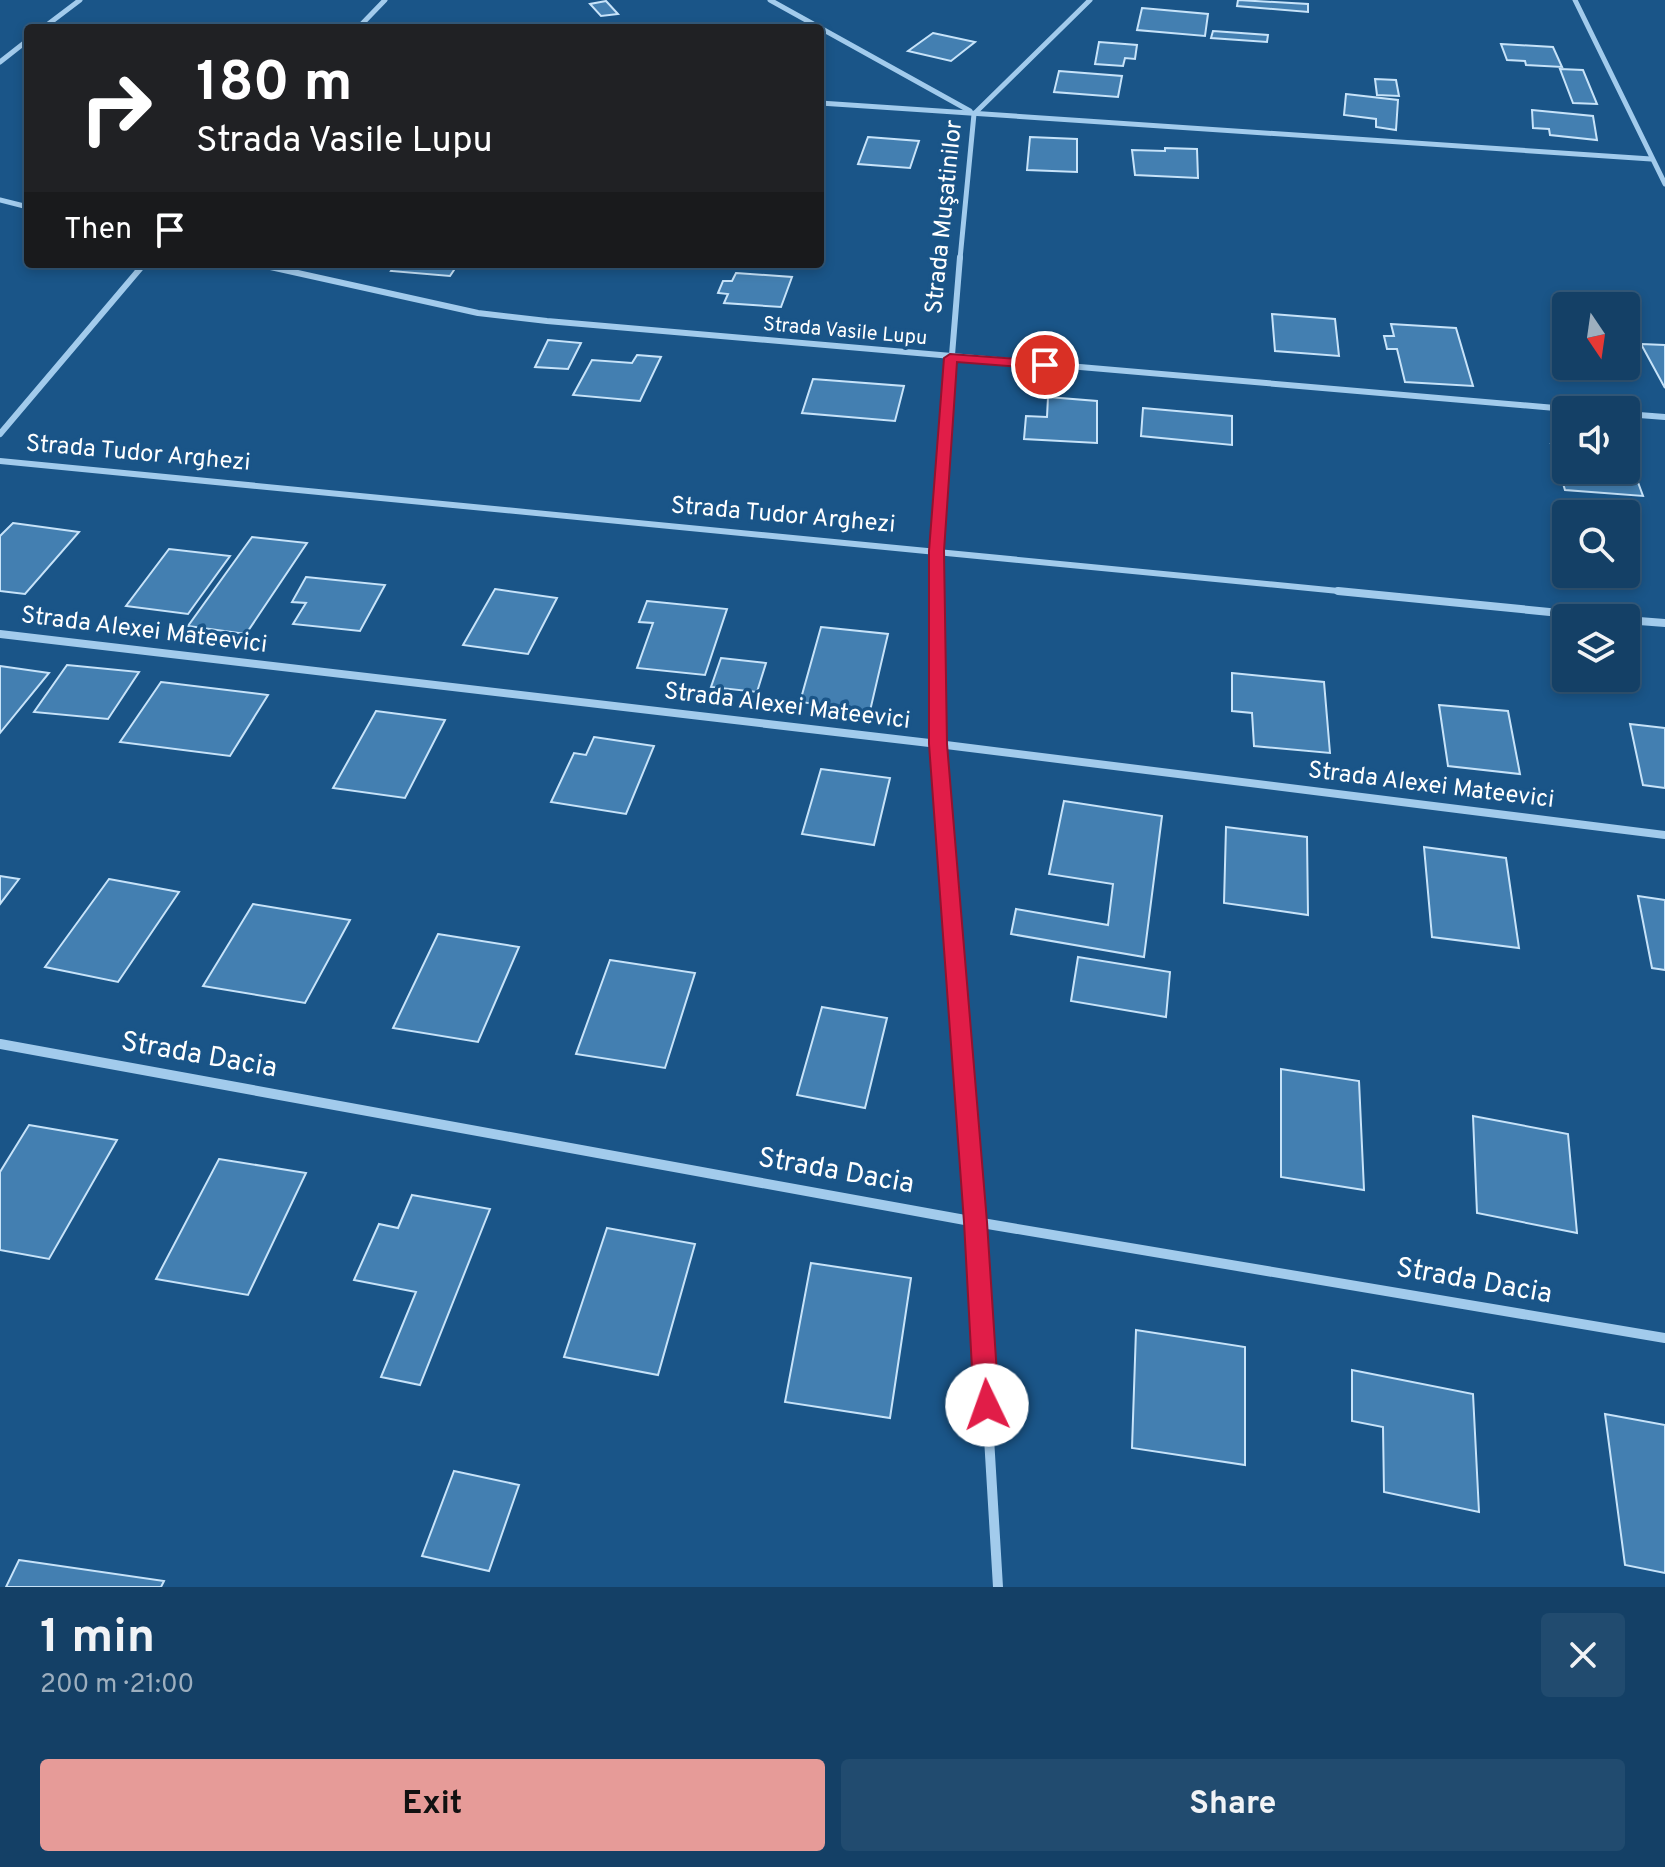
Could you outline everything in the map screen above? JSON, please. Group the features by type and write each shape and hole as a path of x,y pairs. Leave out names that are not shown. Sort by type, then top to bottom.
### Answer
{"street":[{"path":"48,24 80,0"},
{"path":"362,24 385,0"},
{"path":"770,0 813,24"},
{"name":"Strada Muşatinilor","path":"998,1587 976,1222 938,744 936,551 950,358 974,114 1090,0"},
{"path":"1575,0 1665,184"},
{"path":"824,30 974,114"},
{"path":"0,62 24,43"},
{"path":"824,103 1651,159"},
{"path":"0,200 24,206"},
{"path":"0,434 141,268"},
{"name":"Strada Vasile Lupu","path":"275,268 478,313 950,358 1552,408"},
{"path":"1640,415 1665,417"},
{"name":"Strada Tudor Arghezi","path":"0,461 1552,612"},
{"path":"1640,621 1665,623"},
{"name":"Strada Alexei Mateevici","path":"0,634 938,744 1665,835"},
{"name":"Strada Dacia","path":"0,1044 976,1222 1665,1338"}],"building":[{"path":"1238,0 1308,4 1308,12 1237,6"},
{"path":"606,1 618,14 601,16 590,4"},
{"path":"1142,8 1208,14 1205,36 1137,30"},
{"path":"1213,31 1268,35 1267,42 1211,38"},
{"path":"933,33 975,42 951,61 908,51"},
{"path":"1099,42 1137,45 1135,59 1125,58 1123,66 1095,64"},
{"path":"1501,44 1553,47 1562,67 1526,65 1525,61 1507,60"},
{"path":"1560,69 1583,70 1597,104 1573,103"},
{"path":"1059,71 1122,76 1118,97 1054,92"},
{"path":"1375,79 1396,80 1399,96 1377,95"},
{"path":"1346,94 1398,100 1396,130 1376,127 1376,119 1344,115"},
{"path":"1532,110 1593,116 1597,140 1550,135 1549,129 1533,128"},
{"path":"868,137 919,141 910,168 858,164"},
{"path":"1030,137 1077,139 1077,172 1027,170"},
{"path":"1165,148 1197,149 1198,178 1135,175 1132,150 1165,151"},
{"path":"393,268 455,268 450,276 391,271"},
{"path":"736,273 792,277 781,307 724,303 728,294 718,293 723,281 732,281"},
{"path":"1272,314 1335,319 1339,356 1275,351"},
{"path":"1391,324 1456,328 1473,386 1405,382 1397,349 1387,349 1384,336 1394,336"},
{"path":"548,340 581,343 568,369 535,367"},
{"path":"1641,344 1665,345 1665,388"},
{"path":"637,355 661,357 640,401 573,395 592,360 632,363"},
{"path":"813,379 904,386 895,421 802,413"},
{"path":"1048,397 1097,401 1097,443 1024,439 1026,416 1047,417"},
{"path":"1143,408 1232,416 1232,445 1141,436"},
{"path":"1563,484 1639,484 1643,496 1565,490"},
{"path":"13,523 79,532 25,594 0,591 0,536"},
{"path":"252,537 307,543 246,634 188,626"},
{"path":"169,549 230,556 188,614 126,606"},
{"path":"306,577 385,585 360,631 293,624 306,603 292,602"},
{"path":"495,589 557,598 528,654 463,645"},
{"path":"647,601 727,609 705,675 637,668 653,623 639,622"},
{"path":"821,627 888,634 870,711 800,702"},
{"path":"721,658 766,663 757,692 711,687"},
{"path":"67,665 139,672 108,719 34,712"},
{"path":"0,666 49,673 0,733"},
{"path":"1232,673 1324,682 1330,753 1254,746 1252,713 1232,711"},
{"path":"161,682 268,695 230,756 120,742"},
{"path":"1439,705 1508,711 1520,774 1448,766"},
{"path":"376,711 445,720 405,798 333,788"},
{"path":"1630,724 1665,728 1665,788 1643,785"},
{"path":"594,737 654,746 626,814 551,802 574,753 586,755"},
{"path":"821,769 890,778 874,845 802,834"},
{"path":"1064,801 1162,816 1144,957 1011,934 1016,909 1108,925 1113,884 1049,874"},
{"path":"1226,827 1307,837 1308,915 1224,903"},
{"path":"1424,847 1506,858 1519,948 1432,937"},
{"path":"0,876 19,879 0,904"},
{"path":"109,879 179,892 118,982 45,967"},
{"path":"1638,896 1665,900 1665,970 1652,968"},
{"path":"253,904 350,920 305,1003 203,986"},
{"path":"438,934 519,947 478,1042 393,1028"},
{"path":"1078,957 1170,972 1166,1017 1071,1001"},
{"path":"610,960 695,973 665,1068 576,1054"},
{"path":"822,1007 887,1018 865,1108 797,1095"},
{"path":"1281,1069 1359,1081 1364,1190 1281,1177"},
{"path":"1473,1116 1568,1134 1577,1233 1477,1213"},
{"path":"29,1125 117,1140 49,1259 0,1250 0,1172"},
{"path":"219,1159 306,1173 248,1295 156,1279"},
{"path":"412,1195 490,1209 420,1385 381,1377 416,1292 354,1280 379,1224 398,1228"},
{"path":"607,1228 695,1244 658,1375 564,1357"},
{"path":"811,1263 911,1278 890,1418 785,1402"},
{"path":"1136,1330 1245,1347 1245,1465 1132,1448"},
{"path":"1352,1370 1473,1394 1479,1512 1384,1492 1383,1427 1352,1421"},
{"path":"1605,1414 1665,1425 1665,1573 1625,1565"},
{"path":"454,1471 519,1485 489,1571 422,1556"},
{"path":"19,1560 164,1581 161,1587 6,1587"}],"route":[{"path":"987,1405 976,1222 938,744 936,551 950,358 1045,365"}]}
